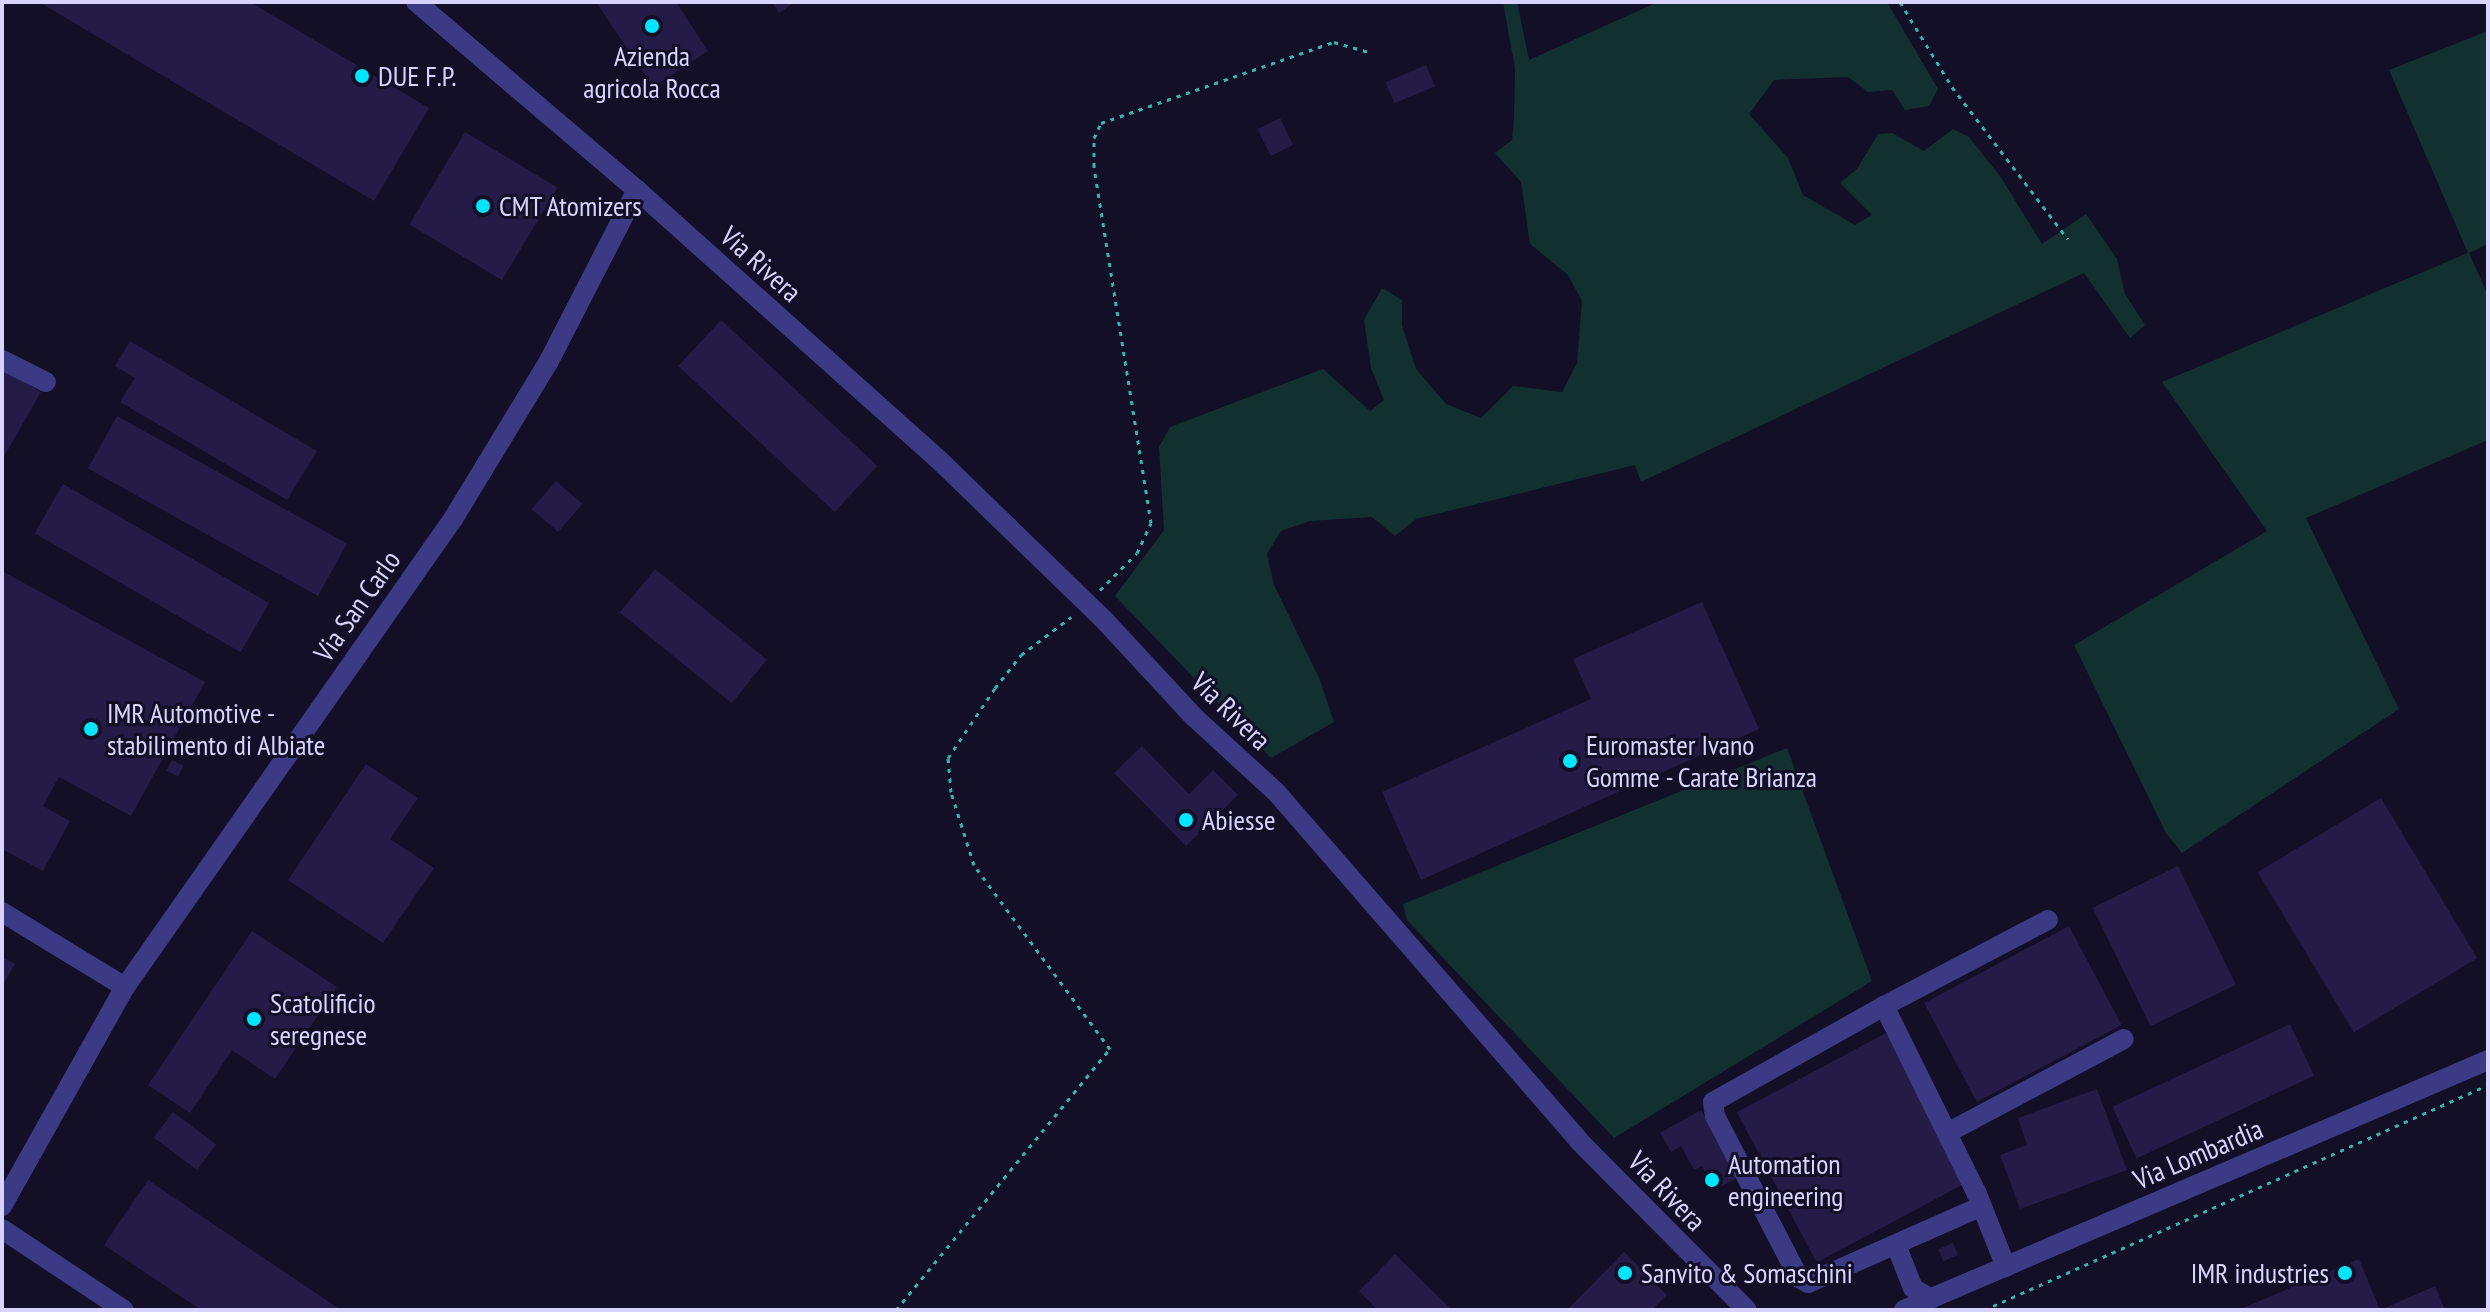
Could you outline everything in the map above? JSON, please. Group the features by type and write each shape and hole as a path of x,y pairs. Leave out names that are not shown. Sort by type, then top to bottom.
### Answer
{"street":[{"name":"Via Rivera","path":"416,2 637,190 938,459 1087,604 1193,716 1276,792 1579,1141 1747,1310"},
{"name":"Via San Carlo","path":"2,1206 125,987 453,519 548,363 637,190"},
{"path":"2,360 46,382"},
{"path":"2,912 125,987"},
{"path":"1982,1206 1817,1281 1799,1278 1711,1108 1884,1006 2048,920"},
{"path":"1884,1006 1982,1206 2006,1267"},
{"path":"1947,1133 2124,1039"},
{"name":"Via Lombardia","path":"1904,1310 1927,1305 2006,1267 2488,1060"},
{"path":"2,1229 124,1310"},
{"path":"1896,1245 1913,1288 1927,1305"}],"path":[{"path":"1900,2 1952,87 2068,239"},
{"path":"896,1310 1110,1049 974,865 951,792 948,758 1021,655 1087,604 1137,553 1151,523 1094,167 1094,138 1101,123 1334,42 1370,52"},
{"path":"1984,1310 2488,1085"}],"green space":[{"path":"1503,2 1517,2 1529,60 1658,2 1887,2 1938,89 1929,106 1905,110 1892,90 1868,92 1848,77 1774,80 1749,114 1788,158 1803,195 1855,225 1872,215 1840,183 1857,169 1878,134 1892,133 1924,151 1953,129 1969,137 2000,176 2042,244 2086,214 2117,259 2125,294 2145,325 2130,338 2084,273 1641,482 1635,465 1416,519 1395,536 1372,517 1310,521 1281,531 1267,554 1274,585 1320,680 1334,722 1271,758 1115,596 1164,530 1159,447 1170,427 1323,369 1370,411 1384,400 1371,368 1364,320 1382,288 1402,300 1402,325 1416,369 1446,404 1481,418 1513,386 1562,392 1577,363 1582,301 1568,275 1530,244 1521,182 1495,153 1512,140 1514,118 1515,68"},
{"path":"2488,31 2488,244 2469,253 2488,295 2488,440 2306,518 2399,709 2182,853 2166,833 2074,645 2267,531 2162,382 2468,253 2389,70"},
{"path":"1787,748 1872,981 1614,1138 1407,920 1403,904"}],"building":[{"path":"39,2 250,2 429,108 374,201"},
{"name":"Azienda agricola Rocca","path":"596,2 676,2 708,51 653,87"},
{"path":"772,2 795,2 779,13"},
{"path":"1426,65 1435,86 1394,103 1385,82"},
{"path":"1280,118 1293,145 1271,156 1258,129"},
{"name":"CMT Atomizers","path":"465,132 558,188 502,280 409,225"},
{"path":"721,320 878,466 835,512 678,366"},
{"path":"130,341 317,451 287,500 120,402 135,378 115,366"},
{"path":"2,370 41,392 2,460"},
{"path":"117,416 347,544 318,596 88,468"},
{"path":"556,481 582,504 558,532 532,509"},
{"path":"63,484 269,603 241,652 35,533"},
{"path":"655,569 767,660 732,703 620,613"},
{"name":"IMR Automotive - stabilimento di Albiate","path":"2,571 205,682 131,816 59,777 43,806 70,821 43,871 2,849"},
{"name":"Euromaster Ivano Gomme - Carate Brianza","path":"1702,602 1759,729 1421,880 1382,792 1591,699 1573,659"},
{"name":"Abiesse","path":"1142,746 1189,794 1213,770 1238,795 1186,846 1114,773"},
{"path":"172,760 184,766 178,777 167,771"},
{"path":"366,764 418,798 390,839 434,868 383,943 288,880"},
{"path":"2381,798 2477,958 2354,1032 2258,872"},
{"path":"2178,866 2236,985 2150,1026 2093,908"},
{"path":"2069,926 2122,1025 1977,1102 1924,1003"},
{"name":"Scatolificio seregnese","path":"252,931 337,987 275,1079 232,1050 190,1113 148,1085"},
{"path":"2,957 15,964 2,986"},
{"path":"2290,1024 2314,1076 2136,1158 2112,1107"},
{"path":"1886,1033 1966,1183 1817,1262 1737,1112"},
{"path":"2097,1089 2127,1170 2020,1209 2000,1155 2027,1145 2018,1118"},
{"path":"1701,1110 1739,1177 1715,1190 1702,1166 1694,1170 1681,1146 1671,1152 1660,1133"},
{"path":"173,1112 216,1144 197,1170 154,1138"},
{"path":"148,1180 341,1310 201,1310 104,1245"},
{"path":"1953,1243 1958,1255 1943,1261 1938,1249"},
{"name":"Sanvito & Somaschini","path":"1624,1252 1667,1295 1652,1310 1567,1310"},
{"path":"1395,1254 1452,1310 1378,1310 1359,1291"},
{"name":"IMR industries","path":"2359,1259 2380,1310 2238,1310"},
{"path":"2435,1286 2445,1310 2380,1310"}],"place":[{"name":"Azienda agricola Rocca","path":"652,26"},
{"name":"DUE F.P.","path":"362,76"},
{"name":"CMT Atomizers","path":"483,206"},
{"name":"IMR Automotive - stabilimento di Albiate","path":"91,729"},
{"name":"Euromaster Ivano Gomme - Carate Brianza","path":"1570,761"},
{"name":"Abiesse","path":"1186,820"},
{"name":"Scatolificio seregnese","path":"254,1019"},
{"name":"Automation engineering","path":"1712,1180"},
{"name":"Sanvito & Somaschini","path":"1625,1273"},
{"name":"IMR industries","path":"2345,1273"}]}
